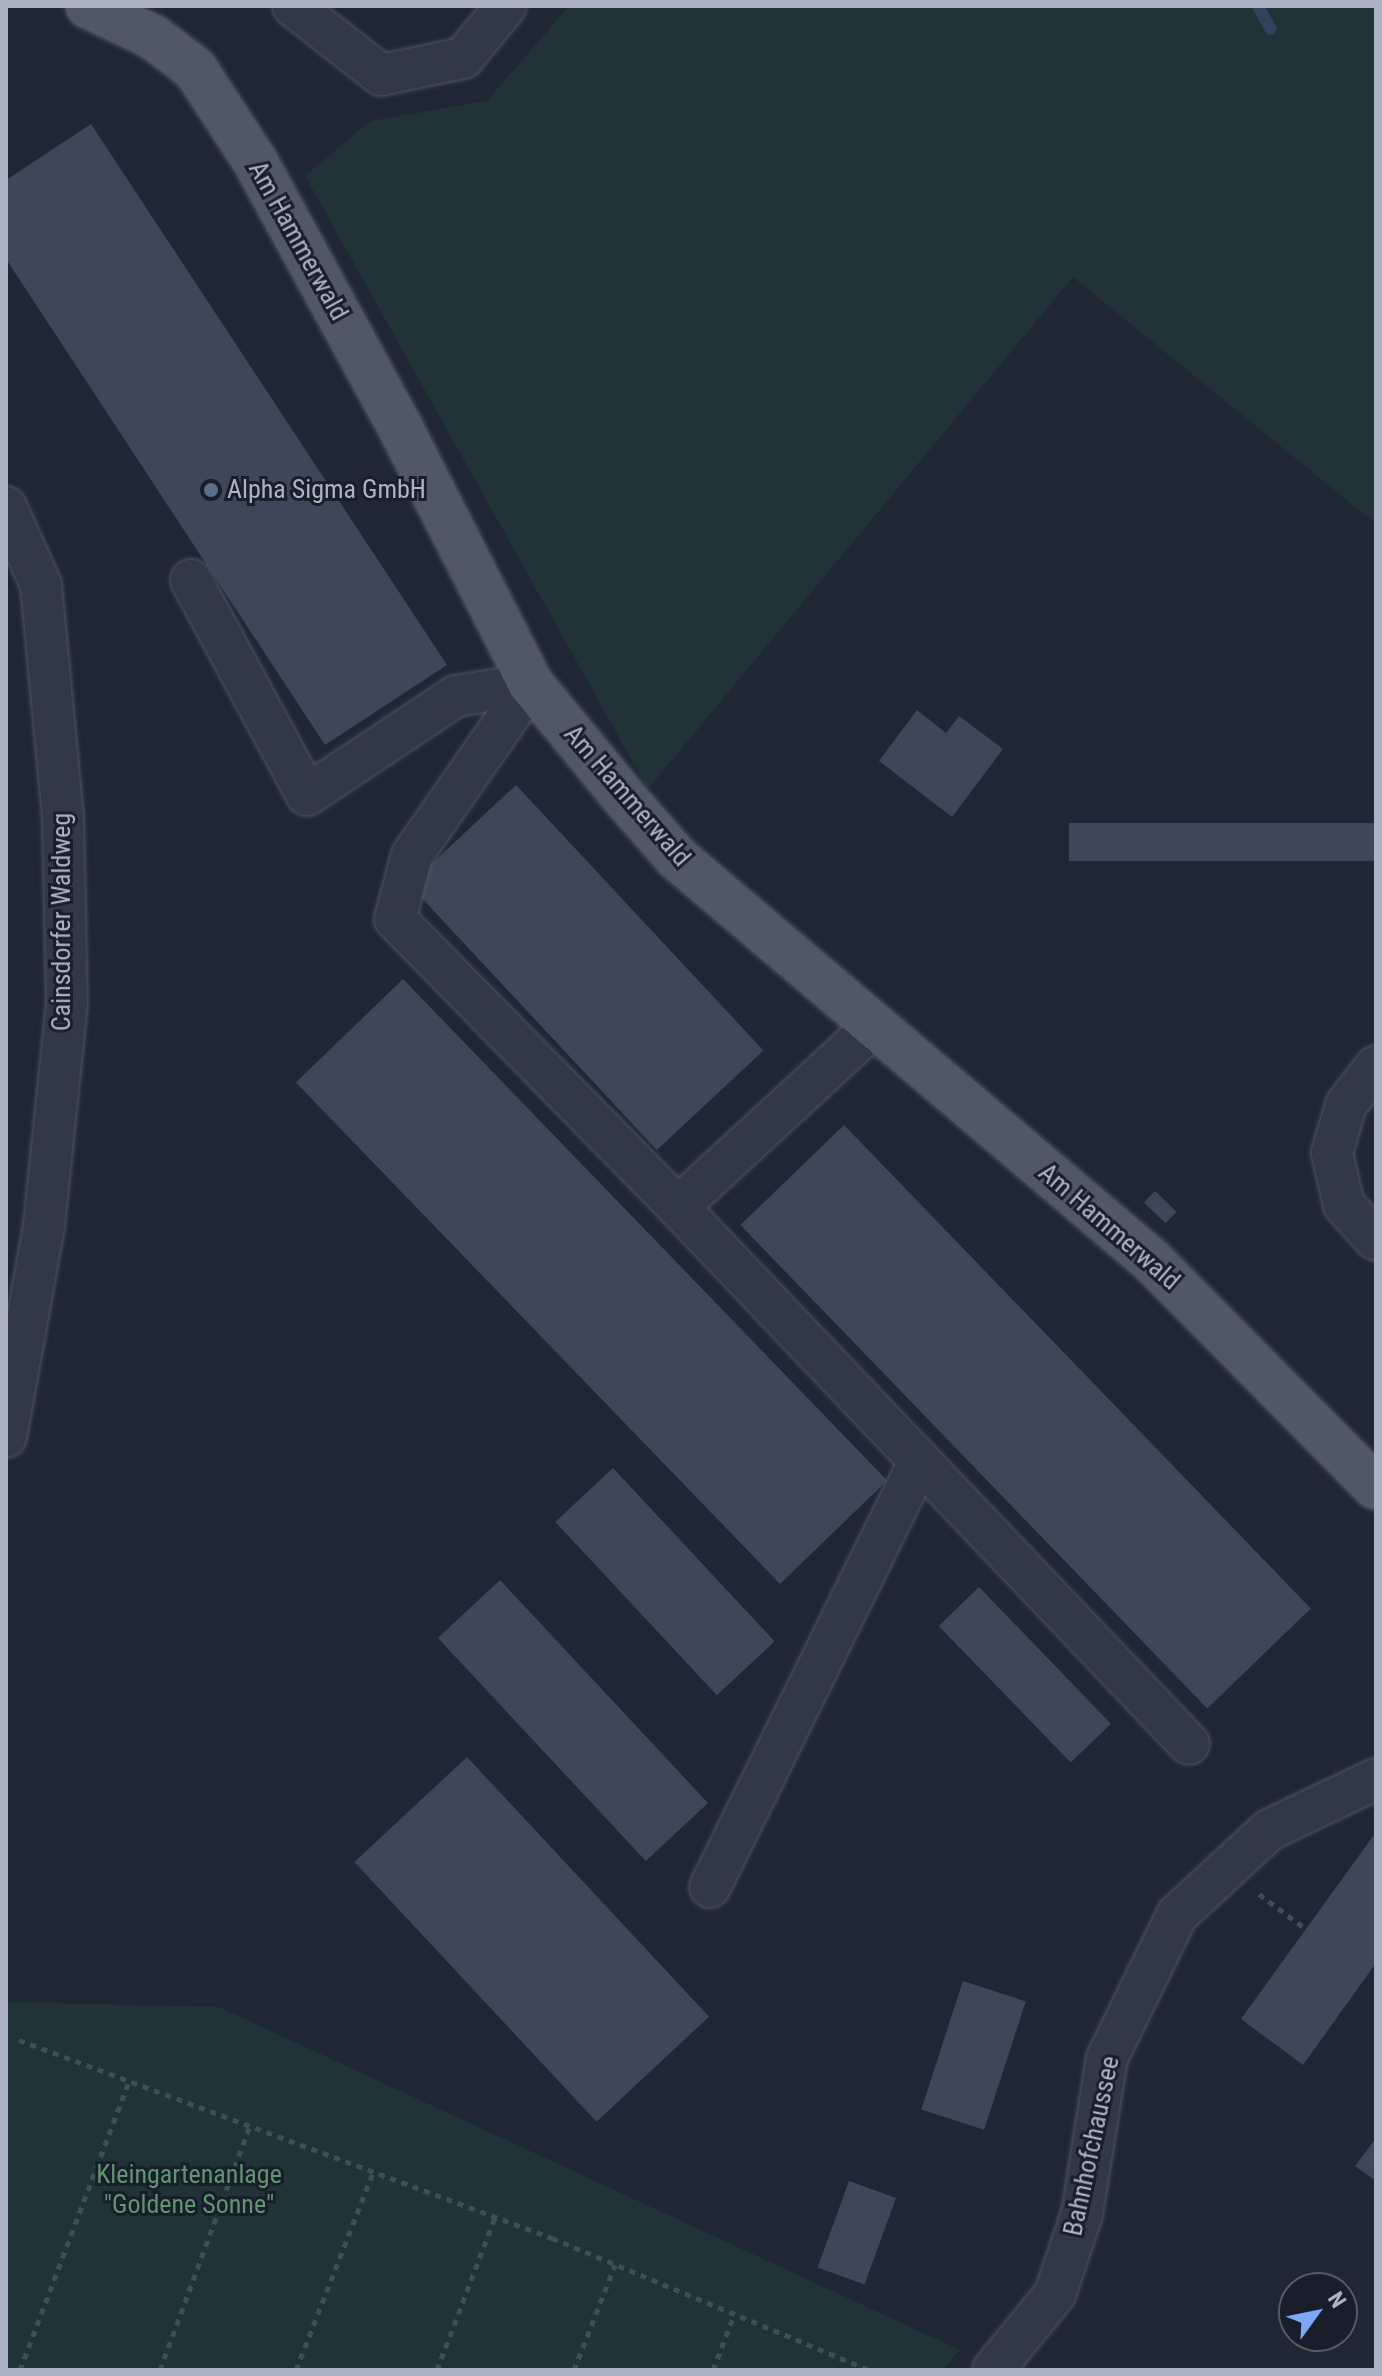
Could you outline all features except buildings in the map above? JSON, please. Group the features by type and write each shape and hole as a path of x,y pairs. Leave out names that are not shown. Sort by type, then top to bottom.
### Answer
{"main road":[{"name":"Am Hammerwald","path":"88,6 153,37 195,69 255,161 401,429 531,684 677,858 1152,1261 1376,1487"}],"street":[{"path":"293,6 381,75 463,58 506,6"},
{"name":"Cainsdorfer Waldweg","path":"6,507 41,585 63,816 67,1003 44,1226 6,1437"},
{"path":"191,580 307,795 456,696 531,684"},
{"path":"531,684 412,855 395,919 678,1207 1189,1744"},
{"path":"678,1207 875,1025"},
{"path":"1376,1066 1346,1105 1332,1153 1344,1205 1376,1240"},
{"path":"710,1887 920,1461"},
{"name":"Bahnhofchaussee","path":"993,2370 1055,2294 1082,2214 1107,2058 1177,1915 1269,1830 1376,1779"}],"path":[{"path":"1227,1868 1306,1929"},
{"path":"19,2040 495,2217 869,2370"},
{"path":"20,2370 129,2081"},
{"path":"160,2370 250,2126"},
{"path":"296,2370 373,2172"},
{"path":"437,2370 495,2217"},
{"path":"574,2370 615,2265"},
{"path":"713,2370 734,2315"}],"green space":[{"path":"569,6 1376,6 1376,524 1073,277 648,789 305,176 370,121 487,101"},
{"name":"Kleingartenanlage \"Goldene Sonne\"","path":"6,2002 219,2007 960,2350 942,2370 6,2370"}],"waterway":[{"path":"1258,6 1271,29"}],"place":[{"name":"Alpha Sigma GmbH","path":"211,490"}]}
